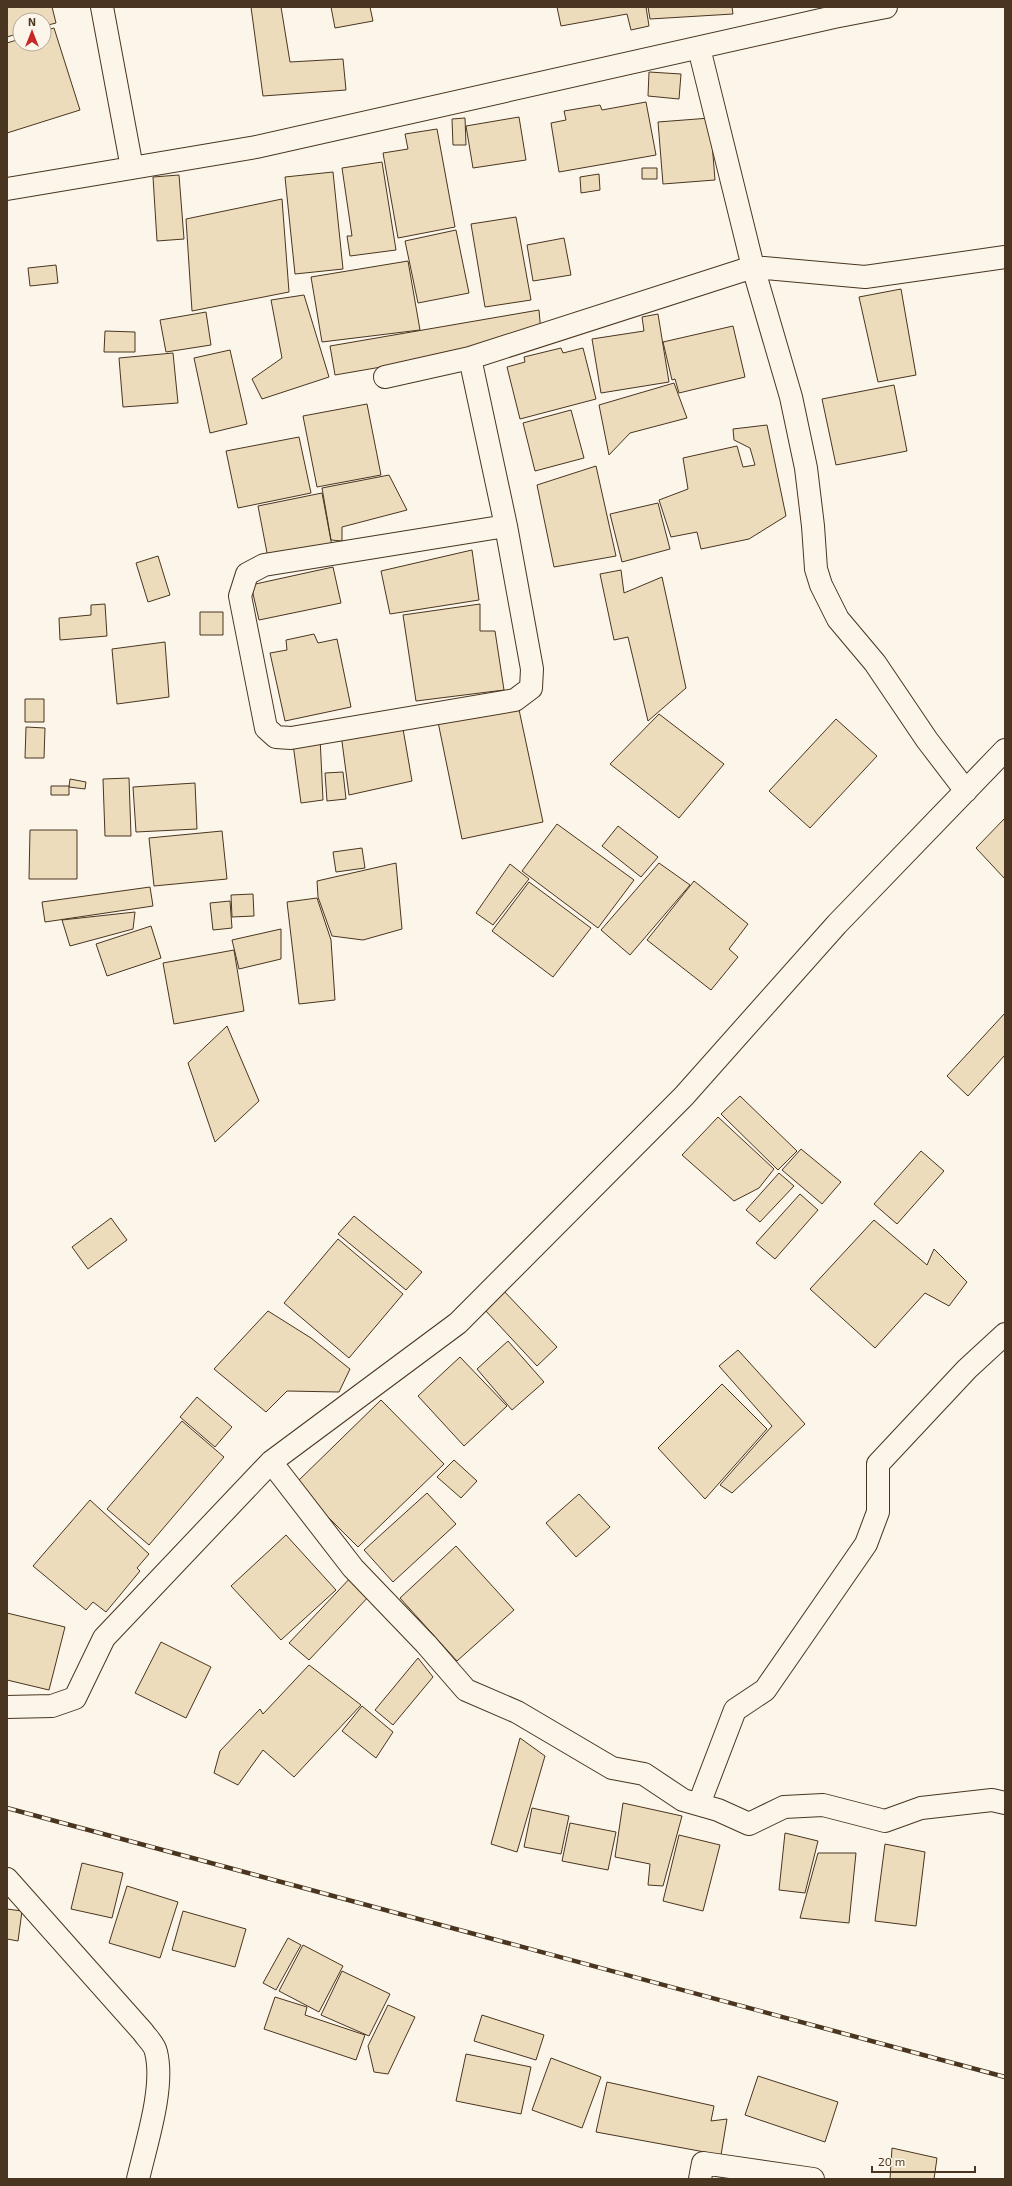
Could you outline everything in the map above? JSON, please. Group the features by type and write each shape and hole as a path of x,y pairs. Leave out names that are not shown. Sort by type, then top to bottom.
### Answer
{"street":[{"path":"102,7 132,168"},
{"path":"7,189 256,147 699,48 834,16 886,7"},
{"path":"699,48 753,267 792,397 806,468 813,526 816,569 821,585 838,619 875,663 926,740 966,791"},
{"path":"385,377 470,358 753,267 865,278 1005,257"},
{"path":"470,358 506,526 532,669 531,688 514,700 291,738 276,737 266,728 240,596 247,574 264,565 506,526"},
{"path":"7,1707 52,1706 74,1698 104,1638 271,1462 458,1323 684,1096 837,924 1005,750"},
{"path":"699,1804 735,1710 765,1690 866,1544 878,1512 878,1464 967,1369 1005,1334"},
{"path":"271,1462 353,1568 426,1644 466,1690 517,1712 612,1768 644,1774 683,1800 699,1804 749,1824 784,1807 823,1806 885,1821 921,1808 992,1800 1005,1803"},
{"path":"7,1879 143,2032 156,2051 159,2074 157,2096 138,2179"},
{"path":"700,2179 703,2163 813,2179"}],"building":[{"path":"7,7 52,7 56,23 52,24 52,12 12,12 12,35 7,37"},
{"path":"251,7 281,7 290,62 343,59 346,90 263,96"},
{"path":"331,7 370,7 373,21 335,28"},
{"path":"557,7 646,7 649,26 631,30 627,14 561,26"},
{"path":"648,7 732,7 733,14 650,19"},
{"path":"54,28 80,110 7,133 7,43 12,41 12,52 52,52 52,29"},
{"path":"649,72 681,74 679,99 648,96"},
{"path":"646,102 656,155 559,172 551,123 566,120 564,111 600,105 602,110"},
{"path":"519,117 526,160 473,168 466,126"},
{"path":"465,118 466,145 453,145 452,119"},
{"path":"710,118 715,180 663,184 658,122"},
{"path":"437,129 455,227 398,238 383,153 408,149 405,134"},
{"path":"382,162 396,250 350,256 347,236 352,236 342,168"},
{"path":"642,168 657,168 657,179 642,179"},
{"path":"333,172 343,269 295,274 285,177"},
{"path":"599,174 600,190 581,193 580,177"},
{"path":"179,175 184,239 157,241 153,177"},
{"path":"282,199 289,292 192,311 186,219"},
{"path":"516,217 531,300 485,307 471,224"},
{"path":"456,230 469,293 418,303 405,241"},
{"path":"564,238 571,275 533,281 527,245"},
{"path":"408,261 420,330 322,342 311,277"},
{"path":"56,265 58,283 30,286 28,268"},
{"path":"901,289 916,375 878,382 859,297"},
{"path":"304,295 329,377 262,399 252,379 282,358 271,300"},
{"path":"539,310 541,333 433,358 335,375 330,346"},
{"path":"206,312 211,345 166,352 160,320"},
{"path":"658,314 669,382 601,393 592,339 644,331 642,317"},
{"path":"733,326 745,377 679,393 675,379 672,380 663,342"},
{"path":"105,331 135,332 135,352 104,352"},
{"path":"561,348 563,353 583,348 596,399 520,419 507,367 525,362 524,357"},
{"path":"230,350 247,424 210,433 194,358"},
{"path":"173,353 178,403 123,407 119,358"},
{"path":"674,383 687,418 630,433 609,455 599,405"},
{"path":"894,385 907,451 836,465 822,399"},
{"path":"367,404 381,475 317,487 303,416"},
{"path":"571,410 584,458 535,471 523,423"},
{"path":"767,425 786,516 749,539 701,549 697,532 671,537 659,500 688,489 683,458 737,446 743,467 755,465 750,448 734,440 733,429"},
{"path":"299,437 311,493 238,508 226,451"},
{"path":"596,466 616,556 554,567 537,485"},
{"path":"389,475 407,510 342,527 342,541 331,540 322,488"},
{"path":"322,493 332,546 268,558 258,506"},
{"path":"658,503 670,549 622,562 610,514"},
{"path":"472,550 479,600 390,614 381,571"},
{"path":"158,556 170,595 148,602 136,563"},
{"path":"333,567 341,603 259,620 251,585"},
{"path":"621,570 624,593 662,577 686,688 648,721 628,637 614,640 600,574"},
{"path":"105,604 107,636 60,640 59,618 91,615 91,605"},
{"path":"480,604 480,631 495,631 504,690 416,701 403,615"},
{"path":"200,612 223,612 223,635 200,635"},
{"path":"314,634 318,643 337,639 351,707 285,721 270,653 287,650 286,640"},
{"path":"165,642 169,697 117,704 112,649"},
{"path":"25,699 44,699 44,722 25,722"},
{"path":"518,705 543,822 462,839 438,722"},
{"path":"659,714 724,764 679,818 610,764"},
{"path":"836,719 877,756 810,828 769,791"},
{"path":"402,723 412,781 349,795 341,734"},
{"path":"26,727 45,728 44,758 25,758"},
{"path":"320,737 323,800 301,803 293,744"},
{"path":"343,772 346,799 327,801 325,773"},
{"path":"129,778 131,836 105,836 103,779"},
{"path":"70,779 86,782 85,789 69,787"},
{"path":"195,783 197,829 136,832 133,787"},
{"path":"51,786 69,786 69,795 51,795"},
{"path":"1005,818 1005,879 976,848"},
{"path":"557,824 634,880 598,928 522,871"},
{"path":"618,826 658,857 641,877 602,846"},
{"path":"30,830 77,830 77,879 29,879"},
{"path":"222,831 227,879 154,886 149,838"},
{"path":"362,848 365,868 336,872 333,852"},
{"path":"396,863 402,929 363,940 332,936 318,897 317,881"},
{"path":"659,863 690,885 630,955 601,930"},
{"path":"510,864 529,879 493,925 476,913"},
{"path":"694,881 748,924 729,949 738,957 711,990 647,940"},
{"path":"529,882 591,928 553,977 492,931"},
{"path":"150,887 153,906 45,922 42,902"},
{"path":"253,894 254,916 232,917 231,895"},
{"path":"317,898 331,940 335,1000 299,1004 287,902"},
{"path":"230,901 232,928 213,930 210,903"},
{"path":"135,912 133,929 70,946 62,920"},
{"path":"151,926 161,958 107,976 96,944"},
{"path":"281,929 281,959 239,969 232,940"},
{"path":"234,950 244,1011 174,1024 163,963"},
{"path":"1005,1013 1005,1055 968,1096 947,1076"},
{"path":"227,1026 259,1101 215,1142 188,1063"},
{"path":"740,1096 797,1151 778,1170 721,1114"},
{"path":"718,1117 774,1169 759,1188 734,1201 682,1155"},
{"path":"801,1149 841,1182 822,1204 782,1170"},
{"path":"921,1151 944,1171 897,1224 874,1204"},
{"path":"779,1173 794,1186 760,1222 746,1210"},
{"path":"800,1194 818,1210 775,1259 756,1243"},
{"path":"354,1216 422,1272 406,1290 338,1234"},
{"path":"111,1218 127,1240 88,1269 72,1247"},
{"path":"874,1220 927,1265 934,1249 967,1282 949,1306 925,1293 875,1348 810,1289"},
{"path":"338,1239 403,1294 349,1358 284,1303"},
{"path":"503,1290 557,1347 537,1366 484,1309"},
{"path":"268,1311 311,1338 350,1369 339,1392 287,1391 266,1412 214,1369"},
{"path":"508,1341 544,1382 512,1410 477,1369"},
{"path":"738,1350 805,1424 732,1493 720,1485 772,1426 719,1366"},
{"path":"460,1357 507,1406 464,1446 418,1396"},
{"path":"722,1384 767,1429 705,1499 658,1448"},
{"path":"197,1397 232,1427 215,1447 180,1417"},
{"path":"381,1400 444,1464 358,1547 295,1484"},
{"path":"182,1421 224,1457 149,1545 107,1509"},
{"path":"454,1460 477,1481 461,1498 437,1477"},
{"path":"427,1493 456,1524 393,1582 364,1550"},
{"path":"579,1494 610,1527 576,1557 546,1523"},
{"path":"90,1500 149,1554 137,1568 140,1571 106,1612 93,1602 86,1610 33,1566"},
{"path":"286,1535 336,1590 281,1640 231,1586"},
{"path":"456,1546 514,1610 457,1661 400,1598"},
{"path":"353,1575 371,1594 309,1660 289,1643"},
{"path":"7,1613 65,1627 49,1690 7,1680"},
{"path":"161,1642 211,1667 186,1718 135,1693"},
{"path":"418,1658 433,1677 393,1725 375,1710"},
{"path":"309,1665 361,1705 294,1777 263,1750 238,1785 214,1773 220,1751 260,1709 263,1714"},
{"path":"362,1706 393,1732 376,1758 342,1731"},
{"path":"520,1738 545,1756 517,1852 491,1844"},
{"path":"623,1803 682,1816 663,1886 648,1885 650,1864 615,1857"},
{"path":"532,1808 569,1816 561,1854 524,1847"},
{"path":"570,1823 616,1832 608,1870 562,1861"},
{"path":"785,1833 818,1841 805,1893 779,1890"},
{"path":"679,1835 720,1845 703,1911 663,1901"},
{"path":"885,1844 925,1852 916,1926 875,1921"},
{"path":"818,1853 856,1853 849,1923 800,1918"},
{"path":"82,1863 123,1873 112,1918 71,1909"},
{"path":"127,1886 178,1902 160,1958 109,1943"},
{"path":"7,1909 22,1911 18,1941 7,1939"},
{"path":"183,1911 246,1929 235,1967 172,1950"},
{"path":"288,1938 301,1945 276,1990 263,1983"},
{"path":"303,1945 343,1966 319,2012 279,1991"},
{"path":"342,1971 390,1994 369,2036 321,2015"},
{"path":"275,1997 307,2007 305,2015 365,2035 356,2060 264,2029"},
{"path":"388,2005 415,2017 388,2074 374,2072 368,2046"},
{"path":"482,2015 544,2035 536,2060 474,2041"},
{"path":"466,2054 531,2067 521,2114 456,2101"},
{"path":"551,2058 601,2077 582,2128 532,2110"},
{"path":"758,2076 838,2102 825,2142 745,2115"},
{"path":"607,2082 714,2106 711,2121 727,2119 721,2155 596,2132"},
{"path":"892,2148 937,2158 934,2179 890,2179"}],"railway":[{"path":"7,1808 1005,2077"}]}
